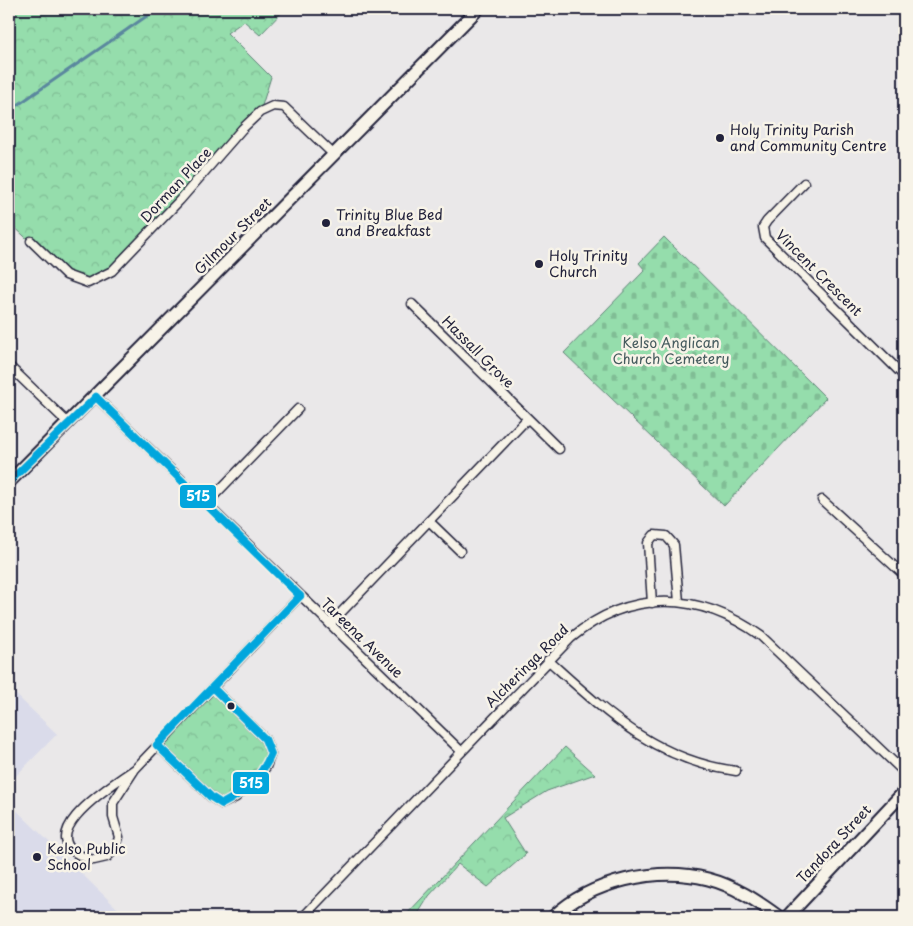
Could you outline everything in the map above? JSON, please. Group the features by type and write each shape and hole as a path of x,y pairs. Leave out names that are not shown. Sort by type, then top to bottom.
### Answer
{"main road":[{"name":"Gilmour Street","path":"9,482 96,397 478,9"},
{"name":"Tandora Street","path":"787,917 904,792"},
{"path":"553,917 595,890 641,877 667,875 689,876 728,886 755,898 779,917"}],"street":[{"name":"Dorman Place","path":"30,242 66,275 88,283 100,278 112,271 180,200 242,129 260,112 273,106 284,107 334,155"},
{"name":"Vincent Crescent","path":"804,183 767,221 763,227 765,238 904,376"},
{"name":"Hassall Grove","path":"412,304 558,449"},
{"path":"9,366 68,424"},
{"name":"Tareena Avenue","path":"96,397 461,751"},
{"path":"206,504 298,409"},
{"path":"330,624 527,419"},
{"path":"822,500 904,575"},
{"path":"429,521 460,551"},
{"path":"652,603 648,543 654,535 666,536 674,544 679,602"},
{"path":"135,769 93,799 70,823 66,835 67,841 76,852 94,860 106,857 116,848 119,837 113,817 113,803 135,769 300,596"},
{"name":"Alcheringa Road","path":"304,917 548,660 578,632 604,616 634,606 679,602 730,616 761,636 904,772"},
{"path":"548,660 597,705 632,731 671,754 688,761 736,771"},
{"path":"157,745 211,797 222,804 233,799 266,767 270,758 268,742 213,688"}],"shaded area":[{"path":"9,688 57,734 9,783"},
{"name":"Kelso Public School","path":"9,803 121,912 116,917 9,917"}],"green space":[{"path":"9,9 285,9 260,35 244,21 227,33 271,77 260,112 112,271 88,283 66,275 9,222"},
{"name":"Kelso Anglican Church Cemetery","path":"664,237 826,398 724,506 564,353 645,270 639,263"},
{"path":"213,688 265,739 271,758 236,797 222,804 157,745"},
{"path":"565,747 595,774 547,791 503,818 526,854 488,887 458,864 429,896 416,917 404,917"}],"waterway":[{"path":"9,111 157,9"}],"transit line":[{"name":"515","path":"96,397 300,596"},
{"name":"515","path":"9,482 96,397"},
{"name":"515","path":"157,745 300,596"},
{"name":"515","path":"157,745 211,797 222,804 237,795 251,783 263,769 271,754 265,739 213,688"}],"place":[{"name":"Holy Trinity Parish and Community Centre","path":"720,138"},
{"name":"Trinity Blue Bed and Breakfast","path":"326,223"},
{"name":"Holy Trinity Church","path":"539,264"},
{"name":"Kelso Public School","path":"37,857"}]}
